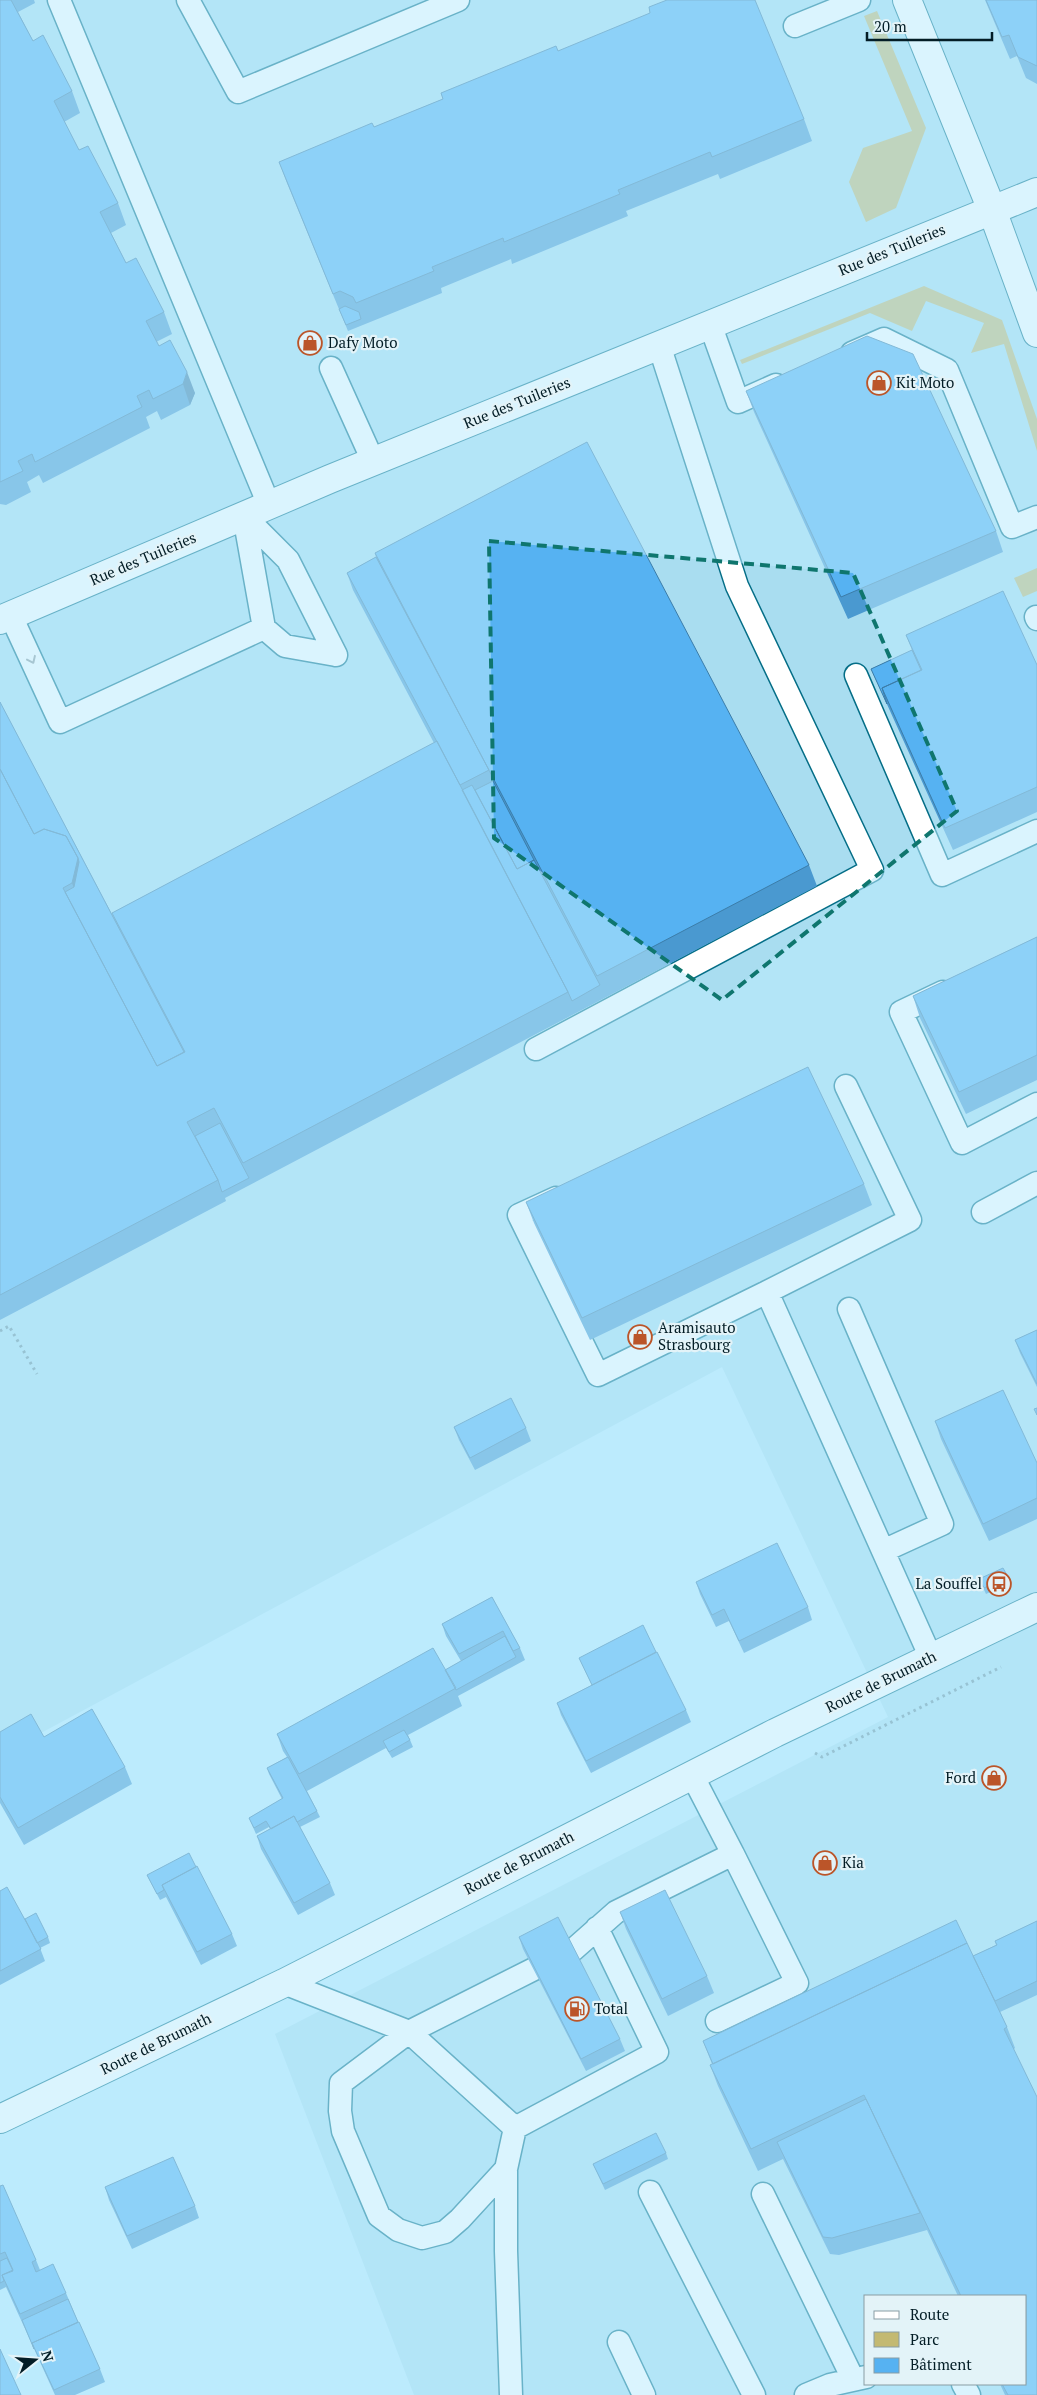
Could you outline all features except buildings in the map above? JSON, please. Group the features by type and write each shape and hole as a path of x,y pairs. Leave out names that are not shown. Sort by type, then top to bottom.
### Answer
{"street":[{"path":"907,0 992,210 1037,333"},
{"name":"Rue des Tuileries","path":"6,618 373,461 1037,192"},
{"name":"Route de Brumath","path":"0,2119 284,1983 692,1775 1037,1607"}],"lane":[{"path":"59,0 257,510 288,560 336,655 285,646 264,628 257,510"},
{"path":"188,0 238,92 458,0"},
{"path":"795,26 859,0"},
{"path":"710,324 738,402 793,378"},
{"path":"829,363 884,339 947,370 1012,527 1037,517"},
{"path":"536,1048 872,870 737,586 659,345"},
{"path":"331,368 373,461"},
{"path":"6,618 60,722 264,628"},
{"path":"856,675 942,875 1037,831"},
{"path":"960,984 901,1012 962,1143 1037,1104"},
{"path":"573,1190 519,1215 598,1375 910,1220 846,1086"},
{"path":"983,1212 1037,1183"},
{"path":"767,1292 931,1658"},
{"path":"849,1309 942,1524 883,1551"},
{"path":"692,1775 797,1983 717,2021"},
{"path":"573,1950 616,1912 733,1854"},
{"path":"511,2395 506,2251 506,2169 515,2128 657,2052 597,1928"},
{"path":"506,2169 460,2219 445,2232 422,2238 398,2230 380,2216 343,2131 340,2111 341,2083 409,2032 534,1969"},
{"path":"284,1983 409,2032 515,2128"},
{"path":"650,2192 754,2395"},
{"path":"763,2194 860,2378 830,2385 806,2395"},
{"path":"619,2342 644,2395"}],"path":[{"path":"0,1331 10,1326 37,1374"}],"highlighted area":[{"path":"489,541 853,573 957,811 722,1000 494,838"}],"shaded area":[{"path":"0,0 1037,0 1037,2395 414,2395 275,2034 888,1717 722,1367 0,1755"}],"green space":[{"path":"877,11 926,128 896,208 866,222 849,182 863,148 912,131 864,16"},
{"path":"924,286 1002,320 1037,419 1037,451 1004,344 971,353 984,323 926,301 912,331 870,313 742,364 740,360"},
{"path":"1037,568 1037,591 1023,597 1014,578"}],"place":[{"name":"Dafy Moto","path":"310,343"},
{"name":"Kit Moto","path":"879,383"},
{"name":"Aramisauto Strasbourg","path":"640,1337"},
{"name":"La Souffel","path":"999,1584"},
{"name":"Ford","path":"994,1778"},
{"name":"Kia","path":"825,1863"},
{"name":"Total","path":"577,2009"}]}
